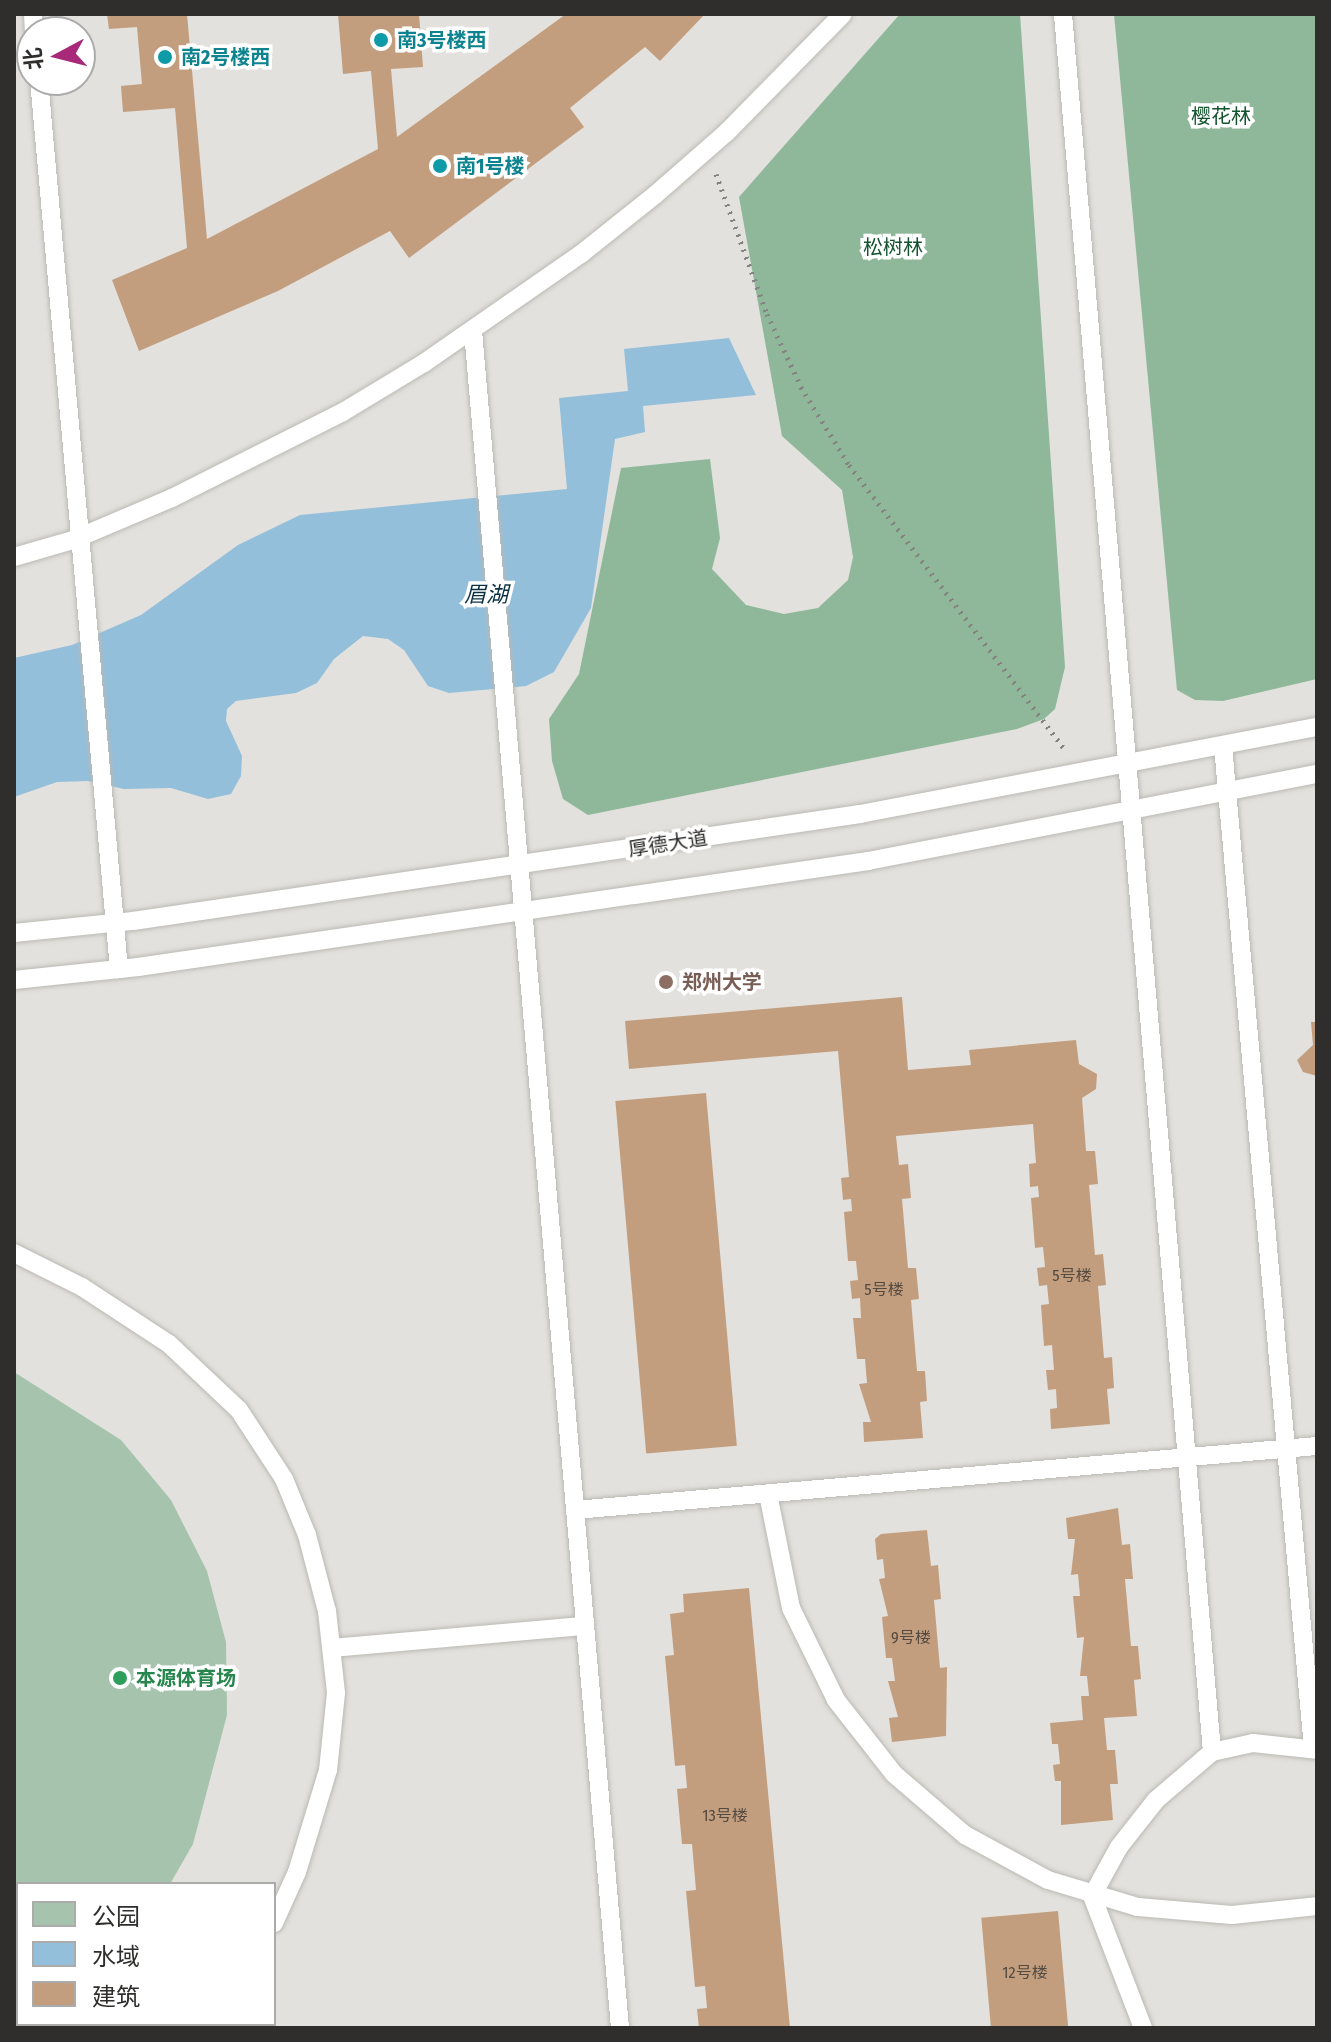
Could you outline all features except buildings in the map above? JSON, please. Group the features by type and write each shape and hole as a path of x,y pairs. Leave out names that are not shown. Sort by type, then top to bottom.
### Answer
{"lane":[{"path":"14,557 80,537 259,457 343,412 473,331 581,254 708,148 843,14"},
{"path":"1063,14 1212,1752"},
{"path":"40,96 119,969"},
{"path":"473,331 620,2028"},
{"name":"厚德大道","path":"14,933 115,923 860,814 1317,727"},
{"path":"1143,2028 1092,1896 1119,1847 1156,1800 1212,1752 1253,1743 1315,1749 1223,746"},
{"path":"14,980 119,969 524,913 868,861 1317,774"},
{"path":"14,1253 82,1287 169,1344 239,1410 284,1479 307,1535 332,1648 336,1693 328,1770 297,1872 276,1919"},
{"path":"575,1510 1317,1446"},
{"path":"768,1494 791,1608 836,1700 863,1738 928,1807 965,1835 1005,1860 1092,1896 1185,1914 1232,1915 1317,1906"},
{"path":"332,1648 585,1626"}],"path":[{"path":"708,148 737,242 801,387 849,465 1082,773"}],"green space":[{"name":"松树林","path":"900,14 1020,14 1065,667 1055,709 1044,719 1017,729 588,815 563,799 552,761 549,719 579,674 621,468 710,459 720,538 712,569 746,605 784,614 818,608 848,580 853,557 842,490 782,436 739,197"},
{"name":"樱花林","path":"1114,14 1317,14 1317,679 1223,701 1195,700 1177,690"},
{"name":"本源体育场","path":"14,1372 121,1440 171,1500 207,1571 226,1642 227,1715 193,1844 171,1882 16,1882 16,2026 57,2026 14,2028"}],"water":[{"name":"眉湖","path":"729,338 756,395 643,406 645,432 615,439 591,608 554,672 526,686 449,693 428,686 404,650 388,639 363,636 334,659 317,683 296,693 236,701 227,709 226,721 242,756 241,776 231,794 208,799 171,788 124,789 88,781 57,782 14,797 14,658 72,645 141,615 238,545 300,515 567,489 559,398 628,391 624,349"}],"place":[{"name":"南3号楼西","path":"381,40"},
{"name":"南2号楼西","path":"165,57"},
{"name":"南1号楼","path":"440,166"},
{"name":"郑州大学","path":"666,982"},
{"name":"本源体育场","path":"120,1678"}]}
